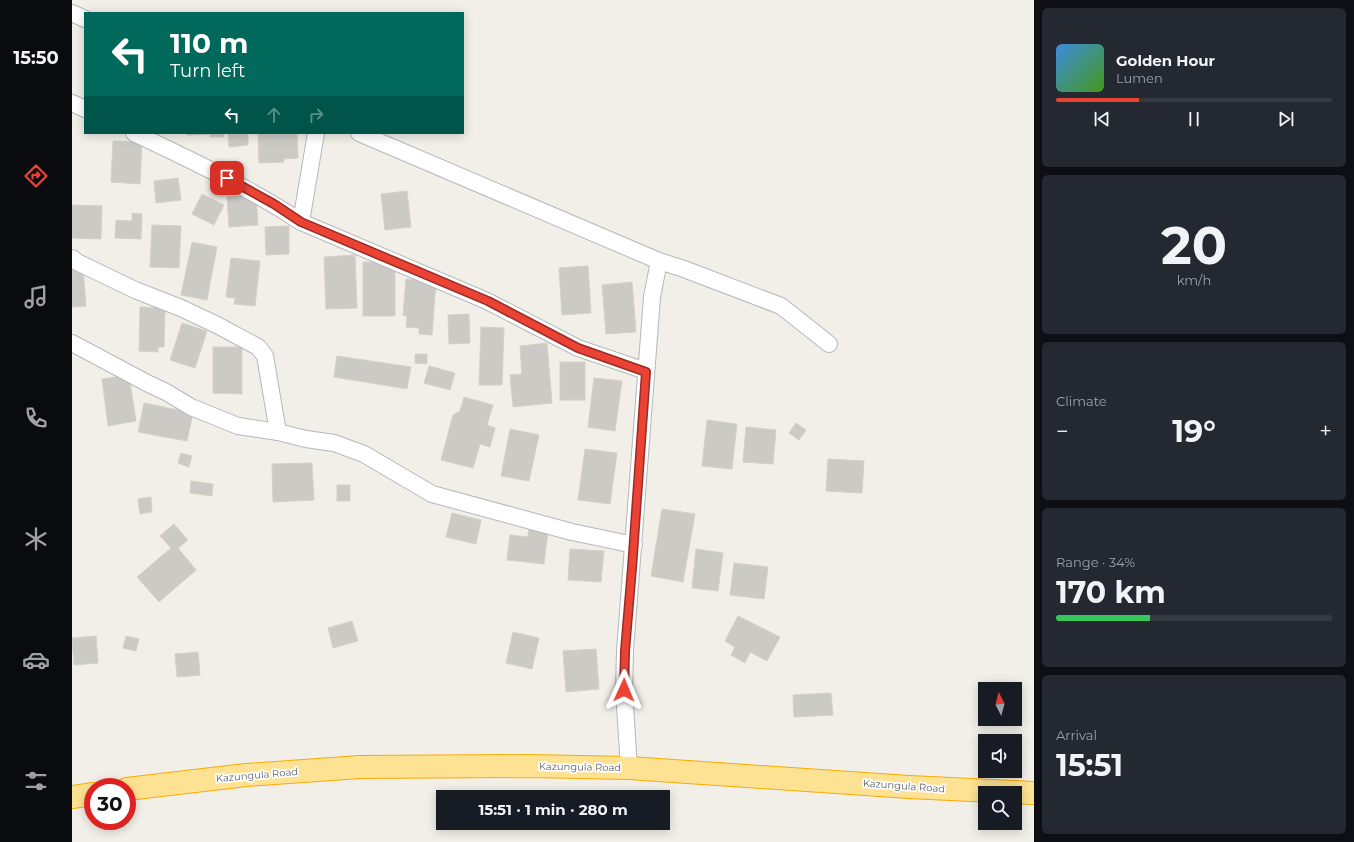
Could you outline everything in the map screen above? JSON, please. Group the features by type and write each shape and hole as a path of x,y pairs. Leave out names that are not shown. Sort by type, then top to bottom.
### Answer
{"highway":[{"name":"Kazungula Road","path":"136,788 246,775 360,767 530,766 629,768 908,787 1034,793"},
{"path":"72,797 84,795"}],"street":[{"path":"72,13 84,19"},
{"path":"72,103 84,109"},
{"path":"136,134 215,172 274,204 301,222 488,301 578,348 646,372"},
{"path":"301,222 316,134"},
{"path":"361,134 659,261 781,306 829,344"},
{"path":"72,258 77,262 135,290 181,308 217,325 258,347 265,356 278,432"},
{"path":"629,768 624,690 625,659 652,297 659,261"},
{"path":"72,343 166,392 191,407 238,426 334,443 364,454 432,494 572,532 634,545"}],"building":[{"path":"187,134 210,134 187,135"},
{"path":"210,134 224,134 224,137 210,137"},
{"path":"228,134 248,134 248,145 229,147"},
{"path":"258,134 297,134 298,158 284,159 284,162 259,163"},
{"path":"113,141 142,142 140,184 111,182"},
{"path":"178,178 181,200 156,203 154,181"},
{"path":"407,191 411,227 385,230 381,194"},
{"path":"202,194 224,205 214,225 192,214"},
{"path":"256,195 258,225 229,227 227,197"},
{"path":"72,205 102,206 101,239 72,238"},
{"path":"132,213 142,214 141,239 115,238 116,220 132,221"},
{"path":"152,225 181,226 179,268 150,267"},
{"path":"289,226 289,254 266,255 265,227"},
{"path":"192,242 217,247 207,300 181,295"},
{"path":"355,255 357,308 326,309 324,257"},
{"path":"231,258 260,261 255,306 234,304 235,298 226,297"},
{"path":"363,262 395,262 395,316 363,316"},
{"path":"588,266 591,313 562,315 559,268"},
{"path":"83,268 86,306 72,307 72,269"},
{"path":"406,279 436,281 432,335 419,334 419,328 406,327 407,316 403,315"},
{"path":"632,282 636,332 606,334 602,285"},
{"path":"140,307 165,308 164,347 158,347 158,352 139,351"},
{"path":"469,314 470,343 449,344 448,315"},
{"path":"182,323 207,331 195,368 170,360"},
{"path":"481,327 504,328 502,385 479,385"},
{"path":"547,343 552,403 513,407 510,375 522,374 520,346"},
{"path":"213,347 242,347 242,394 213,393"},
{"path":"415,354 427,354 427,364 415,363"},
{"path":"337,356 411,367 407,389 334,377"},
{"path":"560,362 585,362 585,400 560,400"},
{"path":"429,366 455,373 450,390 424,383"},
{"path":"129,375 136,421 108,426 102,379"},
{"path":"594,378 622,381 615,431 588,427"},
{"path":"464,397 493,405 487,425 495,428 490,447 480,444 473,468 441,460 453,415 460,411"},
{"path":"144,403 193,413 187,441 138,432"},
{"path":"707,420 737,424 732,469 702,466"},
{"path":"796,423 806,430 799,440 789,433"},
{"path":"746,427 776,430 773,464 743,462"},
{"path":"510,429 539,435 529,481 501,476"},
{"path":"585,449 617,453 610,504 578,500"},
{"path":"181,453 192,456 189,467 178,463"},
{"path":"828,459 864,461 862,493 826,491"},
{"path":"312,463 314,500 273,502 272,464"},
{"path":"191,481 213,484 212,496 190,493"},
{"path":"337,485 350,485 350,501 337,501"},
{"path":"151,497 152,512 140,514 138,499"},
{"path":"662,509 695,514 683,582 651,576"},
{"path":"452,513 481,520 476,544 446,537"},
{"path":"174,524 188,540 178,548 196,570 159,602 137,577 171,548 160,536"},
{"path":"529,529 548,531 544,564 507,560 510,535 528,537"},
{"path":"570,549 604,551 601,582 568,580"},
{"path":"696,549 723,553 718,591 692,588"},
{"path":"734,563 768,567 764,599 730,595"},
{"path":"738,616 780,637 767,661 750,652 745,663 731,655 735,647 725,641"},
{"path":"352,621 358,641 333,648 328,628"},
{"path":"513,632 539,638 532,669 506,663"},
{"path":"96,636 98,663 74,665 72,638"},
{"path":"126,636 139,639 136,651 123,648"},
{"path":"596,649 599,689 566,692 563,651"},
{"path":"198,652 200,675 177,677 175,654"},
{"path":"831,693 833,715 794,717 793,695"}],"route":[{"path":"227,178 274,204 301,222 488,301 578,348 646,372 625,651 624,690"}]}
